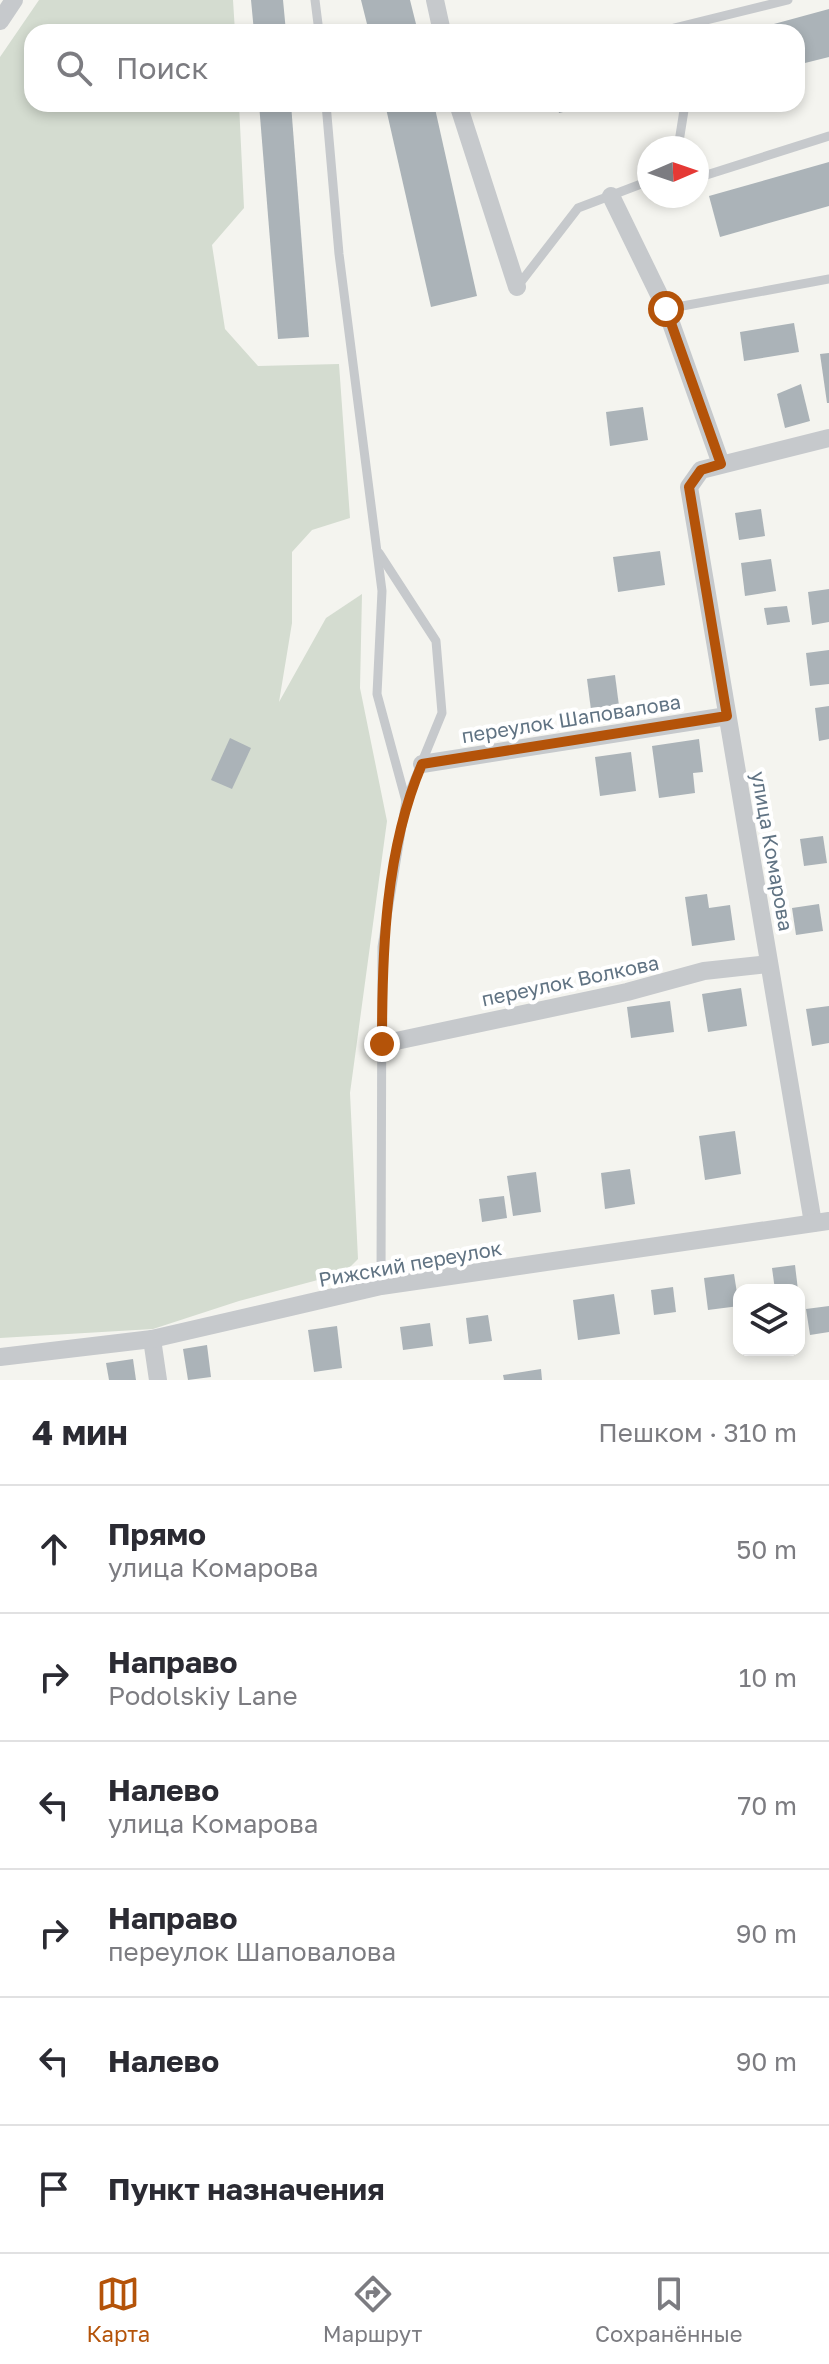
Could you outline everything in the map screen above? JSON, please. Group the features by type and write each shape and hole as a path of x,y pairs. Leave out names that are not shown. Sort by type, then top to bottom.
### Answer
{"street":[{"path":"0,21 14,0"},
{"path":"435,0 440,24"},
{"path":"461,112 517,287"},
{"path":"611,196 666,309 721,464 829,438"},
{"name":"улица Комарова","path":"721,464 701,470 689,487 769,964 821,1222"},
{"name":"переулок Шаповалова","path":"422,764 727,716"},
{"name":"переулок Волкова","path":"382,1044 627,992 704,971 769,964"},
{"name":"Рижский переулок","path":"0,1357 152,1339 381,1286 821,1222"},
{"path":"152,1339 158,1380"}],"lane":[{"path":"315,0 318,24"},
{"path":"688,24 764,3 788,0"},
{"path":"327,112 339,254 382,591 377,694 406,801"},
{"path":"680,136 684,112"},
{"path":"709,174 829,136"},
{"path":"517,287 578,208 637,186"},
{"path":"666,309 829,279"},
{"path":"376,549 436,641 442,713 406,801 382,947 381,1286"}],"shaded area":[{"path":"39,0 233,0 234,24 24,24 24,112 239,112 244,208 212,245 225,329 258,366 339,364 350,518 312,530 292,552 292,623 279,702 326,618 362,594 360,688 387,821 350,1093 358,1259 344,1273 239,1301 153,1329 0,1338 0,57"}],"building":[{"path":"251,0 283,0 285,24 253,24"},
{"path":"361,0 410,0 416,24 367,24"},
{"path":"829,9 829,57 805,63 805,24 774,24"},
{"path":"260,112 292,112 309,337 278,339"},
{"path":"387,112 436,112 477,296 431,307"},
{"path":"829,162 829,206 720,237 709,196"},
{"path":"794,323 799,352 744,361 740,332"},
{"path":"829,353 829,403 827,403 820,354"},
{"path":"801,384 810,421 785,428 777,394"},
{"path":"643,407 648,440 610,446 606,412"},
{"path":"761,509 765,536 739,540 735,513"},
{"path":"660,551 665,585 618,592 613,557"},
{"path":"771,559 776,591 745,596 741,563"},
{"path":"829,589 829,622 812,625 808,592"},
{"path":"787,606 790,622 767,625 764,608"},
{"path":"829,650 829,684 810,686 806,653"},
{"path":"615,675 619,706 591,710 587,679"},
{"path":"829,706 829,739 819,741 815,708"},
{"path":"230,738 251,748 232,789 211,780"},
{"path":"699,739 703,772 693,773 695,793 659,798 652,746"},
{"path":"631,752 636,791 600,796 595,757"},
{"path":"823,836 827,863 804,866 800,839"},
{"path":"707,894 709,908 730,905 735,940 692,946 685,897"},
{"path":"819,904 823,931 796,935 792,908"},
{"path":"741,988 747,1026 708,1032 702,994"},
{"path":"670,1001 674,1032 631,1038 627,1007"},
{"path":"829,1006 829,1043 812,1046 806,1009"},
{"path":"735,1131 741,1174 705,1180 699,1136"},
{"path":"630,1169 635,1204 605,1209 601,1173"},
{"path":"536,1172 541,1212 513,1216 507,1176"},
{"path":"504,1196 507,1218 482,1222 479,1199"},
{"path":"795,1265 797,1284 774,1284 772,1268"},
{"path":"734,1274 733,1307 708,1310 704,1278"},
{"path":"673,1287 676,1312 654,1315 651,1290"},
{"path":"614,1294 620,1334 578,1340 573,1300"},
{"path":"829,1306 829,1332 810,1335 806,1309"},
{"path":"488,1315 492,1341 469,1344 466,1318"},
{"path":"430,1323 433,1346 403,1350 400,1327"},
{"path":"337,1326 342,1368 314,1372 308,1330"},
{"path":"207,1345 211,1377 188,1380 183,1349"},
{"path":"133,1359 136,1380 109,1380 106,1363"},
{"path":"541,1369 542,1380 504,1380 503,1375"}],"route":[{"path":"382,1044 382,947 406,801 422,764 727,716 689,487 701,470 721,464 666,309"}]}
